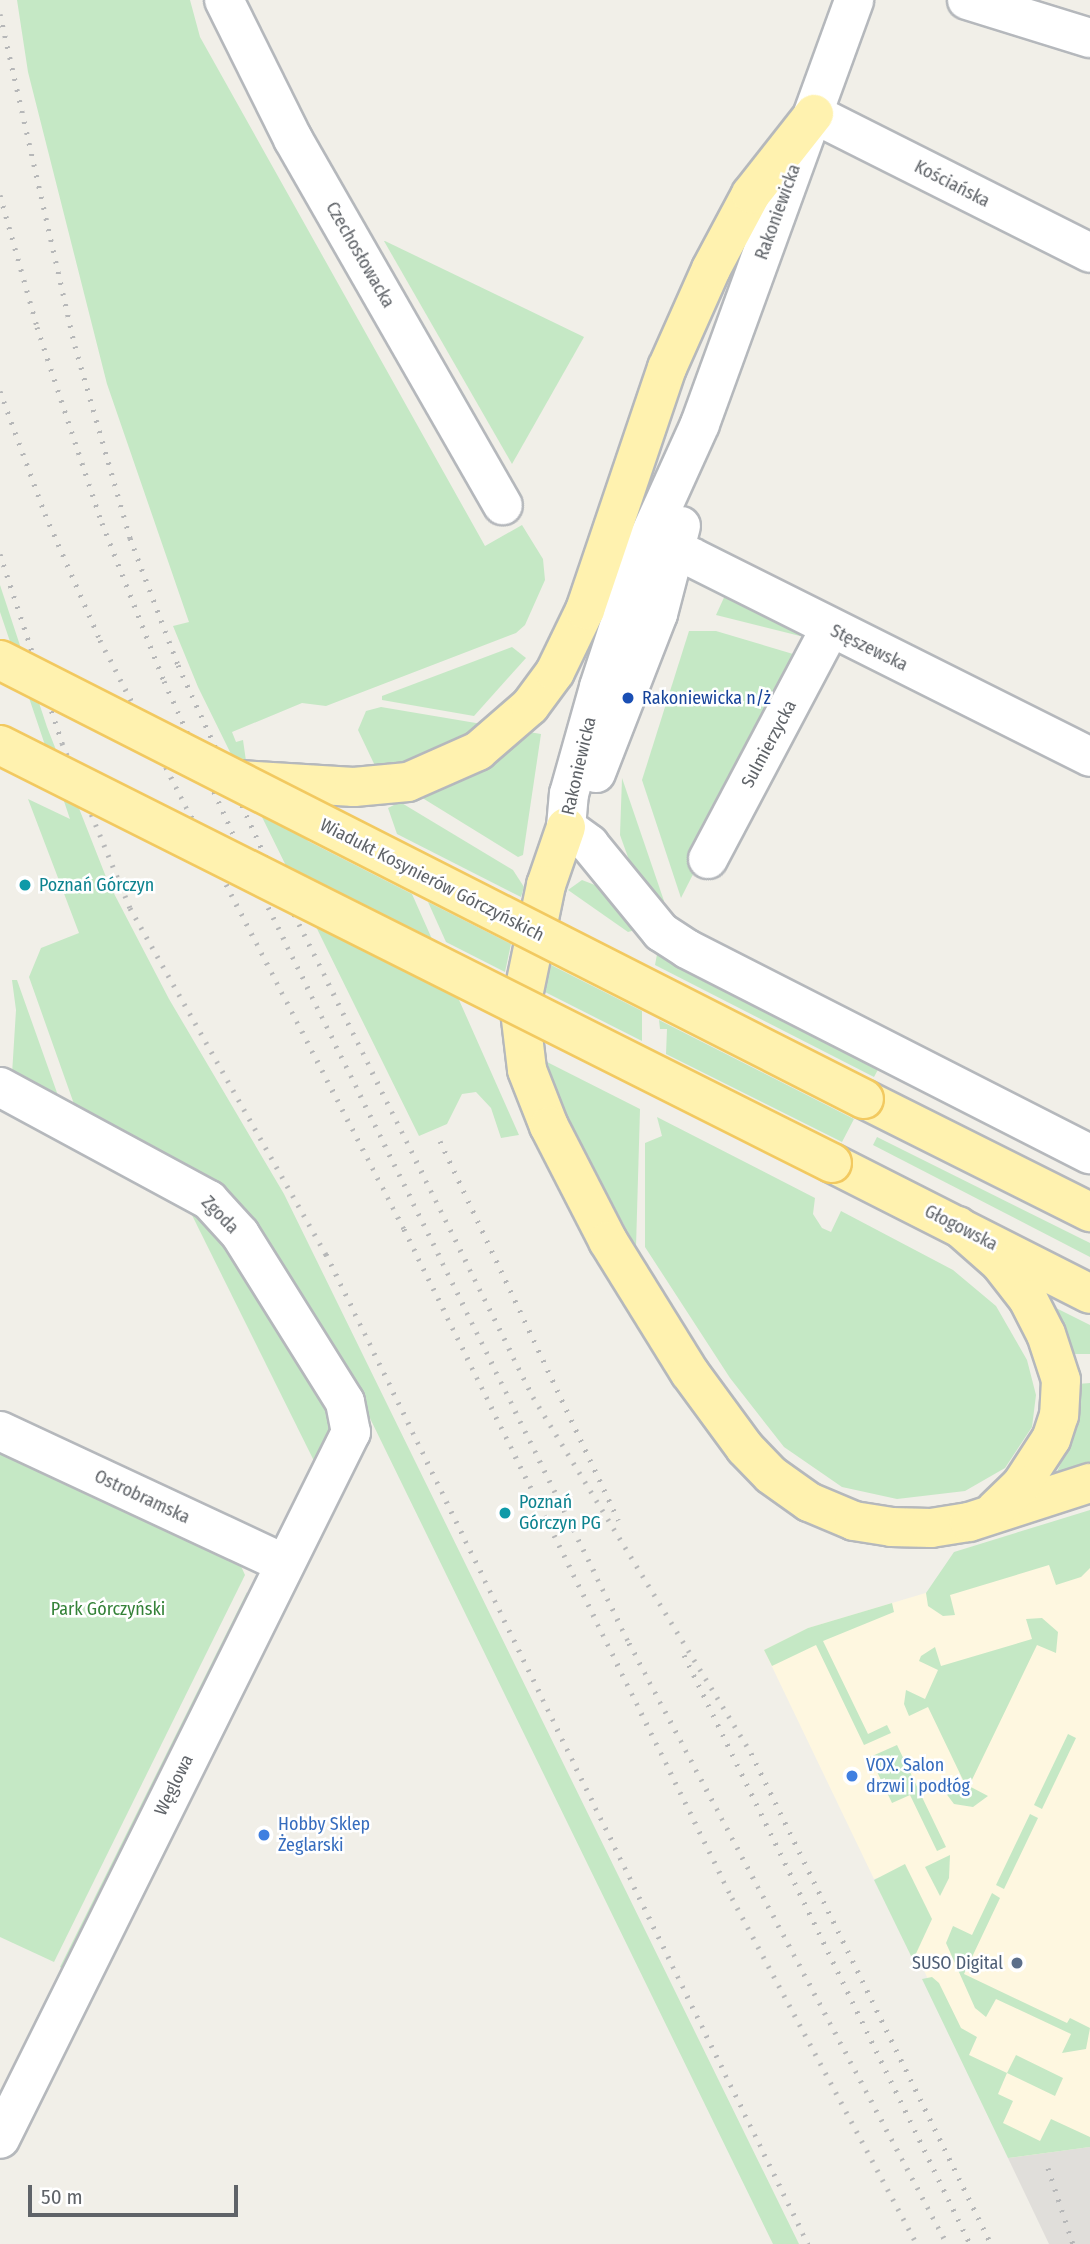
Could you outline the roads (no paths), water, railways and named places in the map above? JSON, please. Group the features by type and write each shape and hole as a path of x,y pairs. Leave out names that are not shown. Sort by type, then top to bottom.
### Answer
{"main road":[{"path":"234,779 304,786 383,786 431,774 492,742 530,706 561,663 585,610 667,368 726,237 751,194 814,114"},
{"name":"Wiadukt Kosynierów Górczyńskich","path":"0,660 1090,1212"},
{"name":"Głogowska","path":"0,745 1090,1294"},
{"path":"566,827 546,886 520,1012 520,1038 527,1070 549,1126 628,1275 737,1438 763,1468 799,1496 835,1514 882,1527 931,1528 985,1517 1090,1483"},
{"path":"958,1226 1020,1287 1046,1334 1061,1380 1059,1415 1045,1451 1021,1485 985,1517"}],"street":[{"name":"Czechosłowacka","path":"224,0 293,139 503,505"},
{"name":"Rakoniewicka","path":"566,827 569,794 599,687 662,546 700,424 854,0"},
{"path":"967,0 1072,21"},
{"path":"1024,0 1072,21"},
{"name":"Kościańska","path":"814,114 1090,253"},
{"name":"Stęszewska","path":"662,546 1090,757"},
{"name":"Sulmierzycka","path":"708,859 830,629"},
{"path":"566,827 589,844 661,932 688,949 1090,1154"},
{"name":"Zgoda","path":"0,1087 209,1199 240,1234 345,1402 351,1433"},
{"name":"Ostrobramska","path":"0,1431 283,1563"},
{"name":"Węglowa","path":"0,2139 283,1563 351,1433"}],"railway":[{"path":"0,14 75,346 130,538 178,665 269,865"},
{"path":"0,195 37,327 102,523 164,681 244,858 629,1643 947,2244"},
{"path":"0,391 45,514 100,640 404,1229 732,1898 917,2244"},
{"path":"0,554 62,743 130,908 326,1254 808,2244"},
{"path":"265,855 533,1397 751,1753 991,2244"},
{"path":"440,1141 618,1520"},
{"path":"684,1655 970,2244"},
{"path":"1048,2168 1073,2244"}],"place":[{"name":"Rakoniewicka n/ż","path":"628,698"},
{"name":"Poznań Górczyn","path":"25,885"},
{"name":"Poznań Górczyn PG","path":"505,1513"},
{"name":"VOX. Salon drzwi i podłóg","path":"852,1776"},
{"name":"Hobby Sklep Żeglarski","path":"264,1835"},
{"name":"SUSO Digital","path":"1017,1963"}],"park label":[{"name":"Park Górczyński","path":"108,1609"}]}
